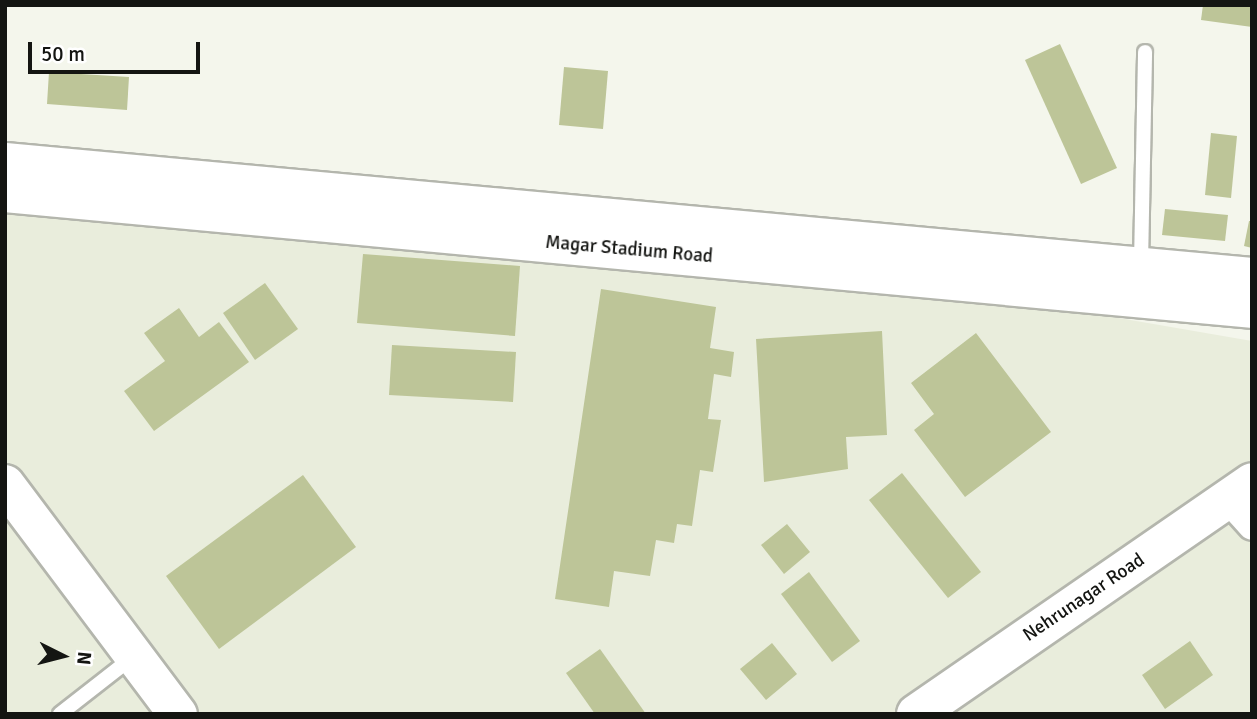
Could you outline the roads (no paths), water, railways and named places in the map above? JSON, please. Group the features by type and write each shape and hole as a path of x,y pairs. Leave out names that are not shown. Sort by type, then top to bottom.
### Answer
{"street":[{"name":"Magar Stadium Road","path":"5,162 1252,277"},
{"name":"Magar Stadium Road","path":"5,193 1252,309"},
{"path":"5,484 178,714"},
{"name":"Nehrunagar Road","path":"916,714 1244,503"}],"lane":[{"path":"1141,266 1145,52"},
{"path":"60,714 134,656"}]}
